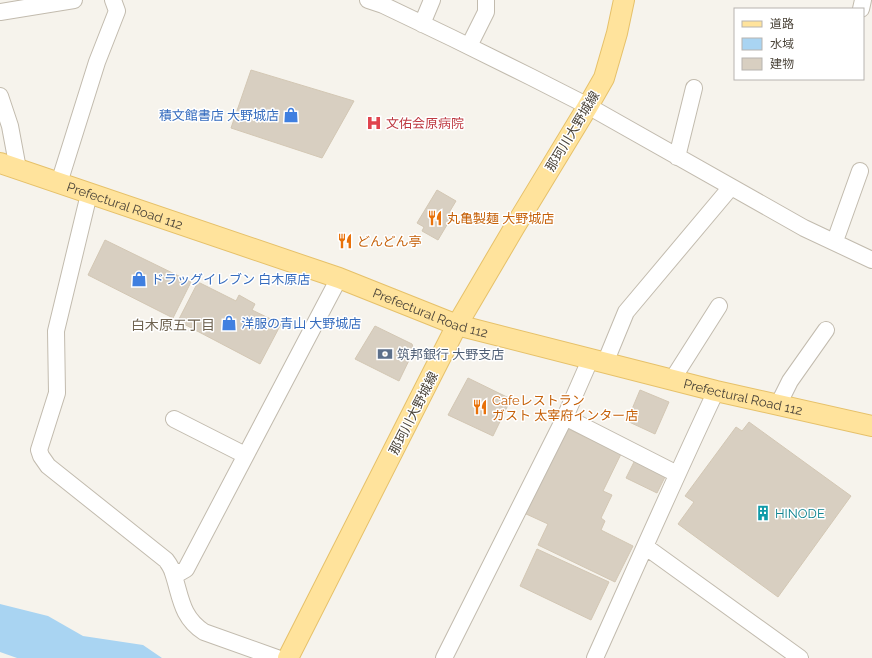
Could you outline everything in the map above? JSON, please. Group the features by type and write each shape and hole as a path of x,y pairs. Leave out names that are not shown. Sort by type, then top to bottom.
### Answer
{"main road":[{"name":"那珂川大野城線","path":"288,658 458,325 604,78 617,33 624,0"},
{"name":"Prefectural Road 112","path":"9,166 339,278 458,325 716,392 872,426"}],"street":[{"path":"9,7 74,0"},
{"path":"59,183 97,62 117,11 113,0"},
{"path":"368,0 383,5 469,46 588,106 804,228 835,241 872,260"},
{"path":"422,24 432,0"},
{"path":"469,46 486,12 486,0"},
{"path":"677,157 694,88"},
{"path":"0,96 10,126 9,166"},
{"path":"835,241 860,170"},
{"path":"444,658 566,417 626,312 731,187"},
{"path":"89,194 56,332 57,393 39,450 41,456 48,466 166,560 174,576 185,613 195,626 204,632 277,658"},
{"path":"174,576 186,570 339,278"},
{"path":"672,380 719,306"},
{"path":"778,405 790,381 826,330"},
{"path":"595,658 646,547 677,474 716,392"},
{"path":"566,417 677,474"},
{"path":"174,419 245,455"},
{"path":"646,547 800,658"}],"water":[{"path":"0,604 48,616 83,636 143,645 162,658 17,658 0,652"}],"building":[{"name":"積文館書店 大野城店","path":"251,70 354,101 322,158 231,128"},
{"name":"丸亀製麺 大野城店","path":"437,190 456,201 450,211 454,213 438,240 422,231 424,227 417,223"},
{"name":"ドラッグイレブン 白木原店","path":"105,240 191,282 173,318 88,275"},
{"name":"洋服の青山 大野城店","path":"198,282 236,301 239,295 255,304 252,310 281,324 260,364 178,321"},
{"name":"筑邦銀行 大野支店","path":"375,326 412,344 414,350 399,381 355,359"},
{"name":"Cafeレストラン ガスト 太宰府インター店","path":"468,378 511,399 493,436 448,415"},
{"path":"640,390 669,402 655,434 627,421"},
{"name":"HINODE","path":"749,422 851,496 778,597 678,524 694,502 685,496 736,427 742,431"},
{"path":"566,428 621,454 603,491 612,495 601,518 605,521 601,530 633,546 615,582 538,545 548,524 524,513"},
{"path":"636,458 667,473 657,493 626,478"},
{"path":"537,549 609,582 591,620 520,586"}],"place":[{"name":"積文館書店 大野城店","path":"291,115"},
{"name":"文佑会原病院","path":"374,123"},
{"name":"丸亀製麺 大野城店","path":"435,218"},
{"name":"どんどん亭","path":"345,241"},
{"name":"ドラッグイレブン 白木原店","path":"139,279"},
{"name":"洋服の青山 大野城店","path":"229,323"},
{"name":"筑邦銀行 大野支店","path":"385,354"},
{"name":"Cafeレストラン ガスト 太宰府インター店","path":"480,407"},
{"name":"HINODE","path":"763,513"}],"district":[{"name":"白木原五丁目","path":"173,325"}]}
